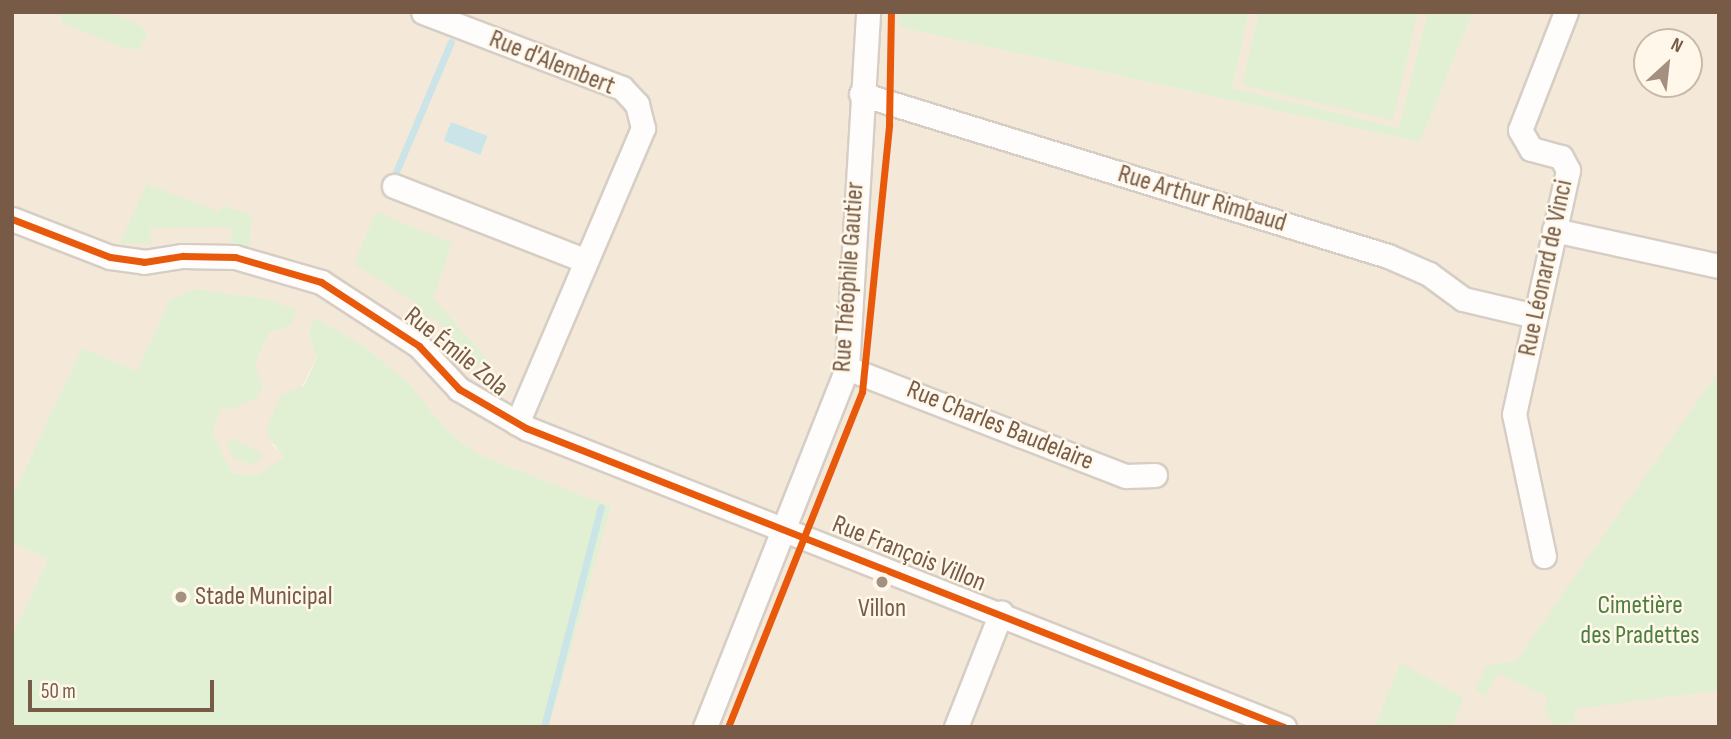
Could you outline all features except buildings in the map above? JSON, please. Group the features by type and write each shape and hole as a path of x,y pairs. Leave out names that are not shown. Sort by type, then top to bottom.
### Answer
{"street":[{"name":"Rue d'Alembert","path":"423,12 622,88 637,104 643,128 517,423"},
{"name":"Rue Théophile Gautier","path":"705,727 786,528 847,368 861,94 869,12"},
{"name":"Rue Léonard de Vinci","path":"1544,556 1514,414 1568,170 1560,157 1531,149 1520,130 1566,12"},
{"name":"Rue Arthur Rimbaud","path":"861,94 1388,256 1429,274 1463,299 1535,316"},
{"path":"394,186 586,261"},
{"name":"Rue Émile Zola","path":"12,219 110,257 144,262 183,256 235,257 321,282 419,346 460,389 517,423"},
{"path":"1554,230 1719,266"},
{"name":"Rue Charles Baudelaire","path":"847,368 1126,476 1155,475"},
{"name":"Rue François Villon","path":"517,423 1001,613 1241,719 1284,727"},
{"path":"956,727 1001,613"}],"shaded area":[{"path":"12,12 900,12 900,27 1420,142 1473,12 1719,12 1719,727 549,727 610,507 477,454 446,429 410,385 365,347 316,318 309,333 317,357 272,445 284,456 276,466 258,475 233,474 212,433 222,406 263,387 255,364 269,333 291,325 266,299 195,289 170,300 137,371 82,348 12,497"},
{"path":"1249,12 1428,12 1399,128 1232,88"},
{"path":"12,543 48,559 12,636"}],"green space":[{"path":"59,12 108,12 142,26 147,37 139,49 127,49 63,23"},
{"path":"900,12 1249,12 1232,88 1399,128 1428,12 1473,12 1420,142 899,27"},
{"path":"1259,12 1418,12 1393,120 1242,85"},
{"path":"147,184 220,212 223,205 252,216 249,248 232,248 231,227 150,228 152,244 120,243"},
{"path":"376,212 452,243 433,298 495,368 487,372 431,315 415,327 406,318 418,304 354,264"},
{"path":"195,289 266,299 297,310 291,325 269,333 255,364 263,387 257,397 231,409 222,407 215,424 212,433 233,474 258,475 284,457 268,437 268,425 281,395 304,386 317,358 309,333 315,317 365,347 410,385 446,429 477,454 611,507 549,727 12,727 12,636 48,559 12,543 12,497 82,348 137,371 170,300"},
{"name":"Cimetière des Pradettes","path":"1719,371 1719,690 1575,709 1575,723 1552,725 1544,706 1548,697 1498,673 1486,696 1475,690 1486,666 1516,661"},
{"path":"231,438 262,453 261,459 251,464 233,458 227,445"},
{"path":"1400,663 1463,697 1453,727 1375,727"}],"water":[{"path":"451,122 487,136 480,155 444,141"}],"waterway":[{"path":"396,172 451,42"},
{"path":"544,727 601,507"}],"cycle path":[{"path":"728,727 862,392 889,124 891,12"},
{"path":"12,219 110,257 144,262 183,256 235,257 321,282 419,346 459,389 526,428 1284,727"}],"place":[{"name":"Villon","path":"882,582"},
{"name":"Stade Municipal","path":"181,597"}]}
